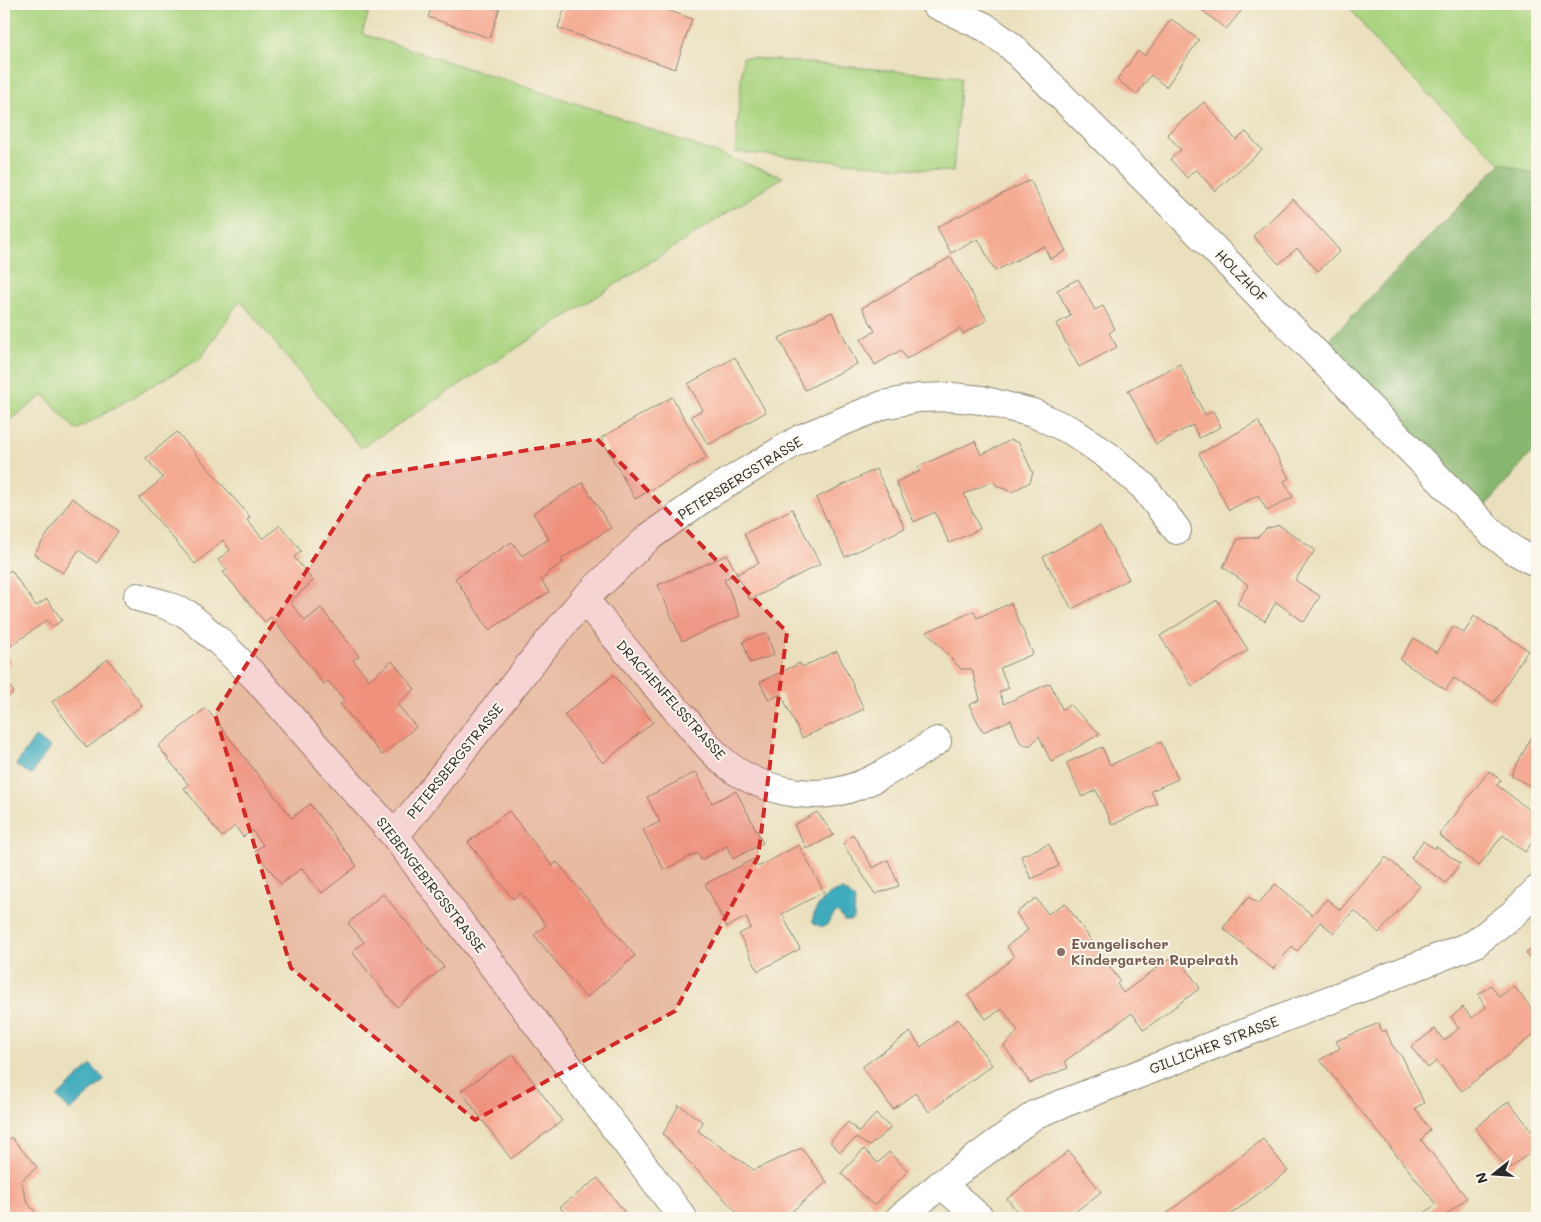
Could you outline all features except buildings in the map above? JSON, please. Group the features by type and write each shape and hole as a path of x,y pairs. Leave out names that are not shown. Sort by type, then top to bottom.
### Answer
{"street":[{"name":"HOLZHOF","path":"935,4 985,27 1011,46 1259,294 1492,533 1515,551 1537,563"},
{"name":"PETERSBERGSTRASSE","path":"395,836 535,658 584,599 648,538 709,494 791,444 883,405 919,398 952,397 982,400 1032,413 1072,431 1108,456 1143,486 1177,530"},
{"name":"SIEBENGEBIRGSSTRASSE","path":"138,598 163,604 187,614 221,643 257,679 395,836 683,1218"},
{"name":"DRACHENFELSSTRASSE","path":"584,599 658,690 718,756 739,773 766,786 789,792 815,793 855,787 880,775 937,741"},
{"name":"GILLICHER STRASSE","path":"900,1218 941,1184 1036,1114 1474,944 1514,913 1537,890"},
{"path":"941,1184 980,1218"}],"highlighted area":[{"path":"597,439 787,632 758,857 675,1011 475,1120 291,968 215,714 367,476"}],"green space":[{"path":"4,4 371,4 362,34 603,112 783,177 361,448 240,300 201,358 76,430 44,395 4,424"},
{"path":"1347,4 1537,4 1537,176 1501,164 1379,46"},
{"path":"743,57 961,77 953,172 735,152"},
{"path":"1501,163 1537,175 1537,447 1483,509 1323,346"}],"water":[{"path":"35,737 50,747 31,775 16,765"},
{"path":"842,890 855,900 854,919 844,921 837,912 825,926 813,923 815,912 826,897"},
{"path":"91,1065 105,1080 70,1111 57,1097"}],"place":[{"name":"Evangelischer Kindergarten Rupelrath","path":"1061,952"}]}
